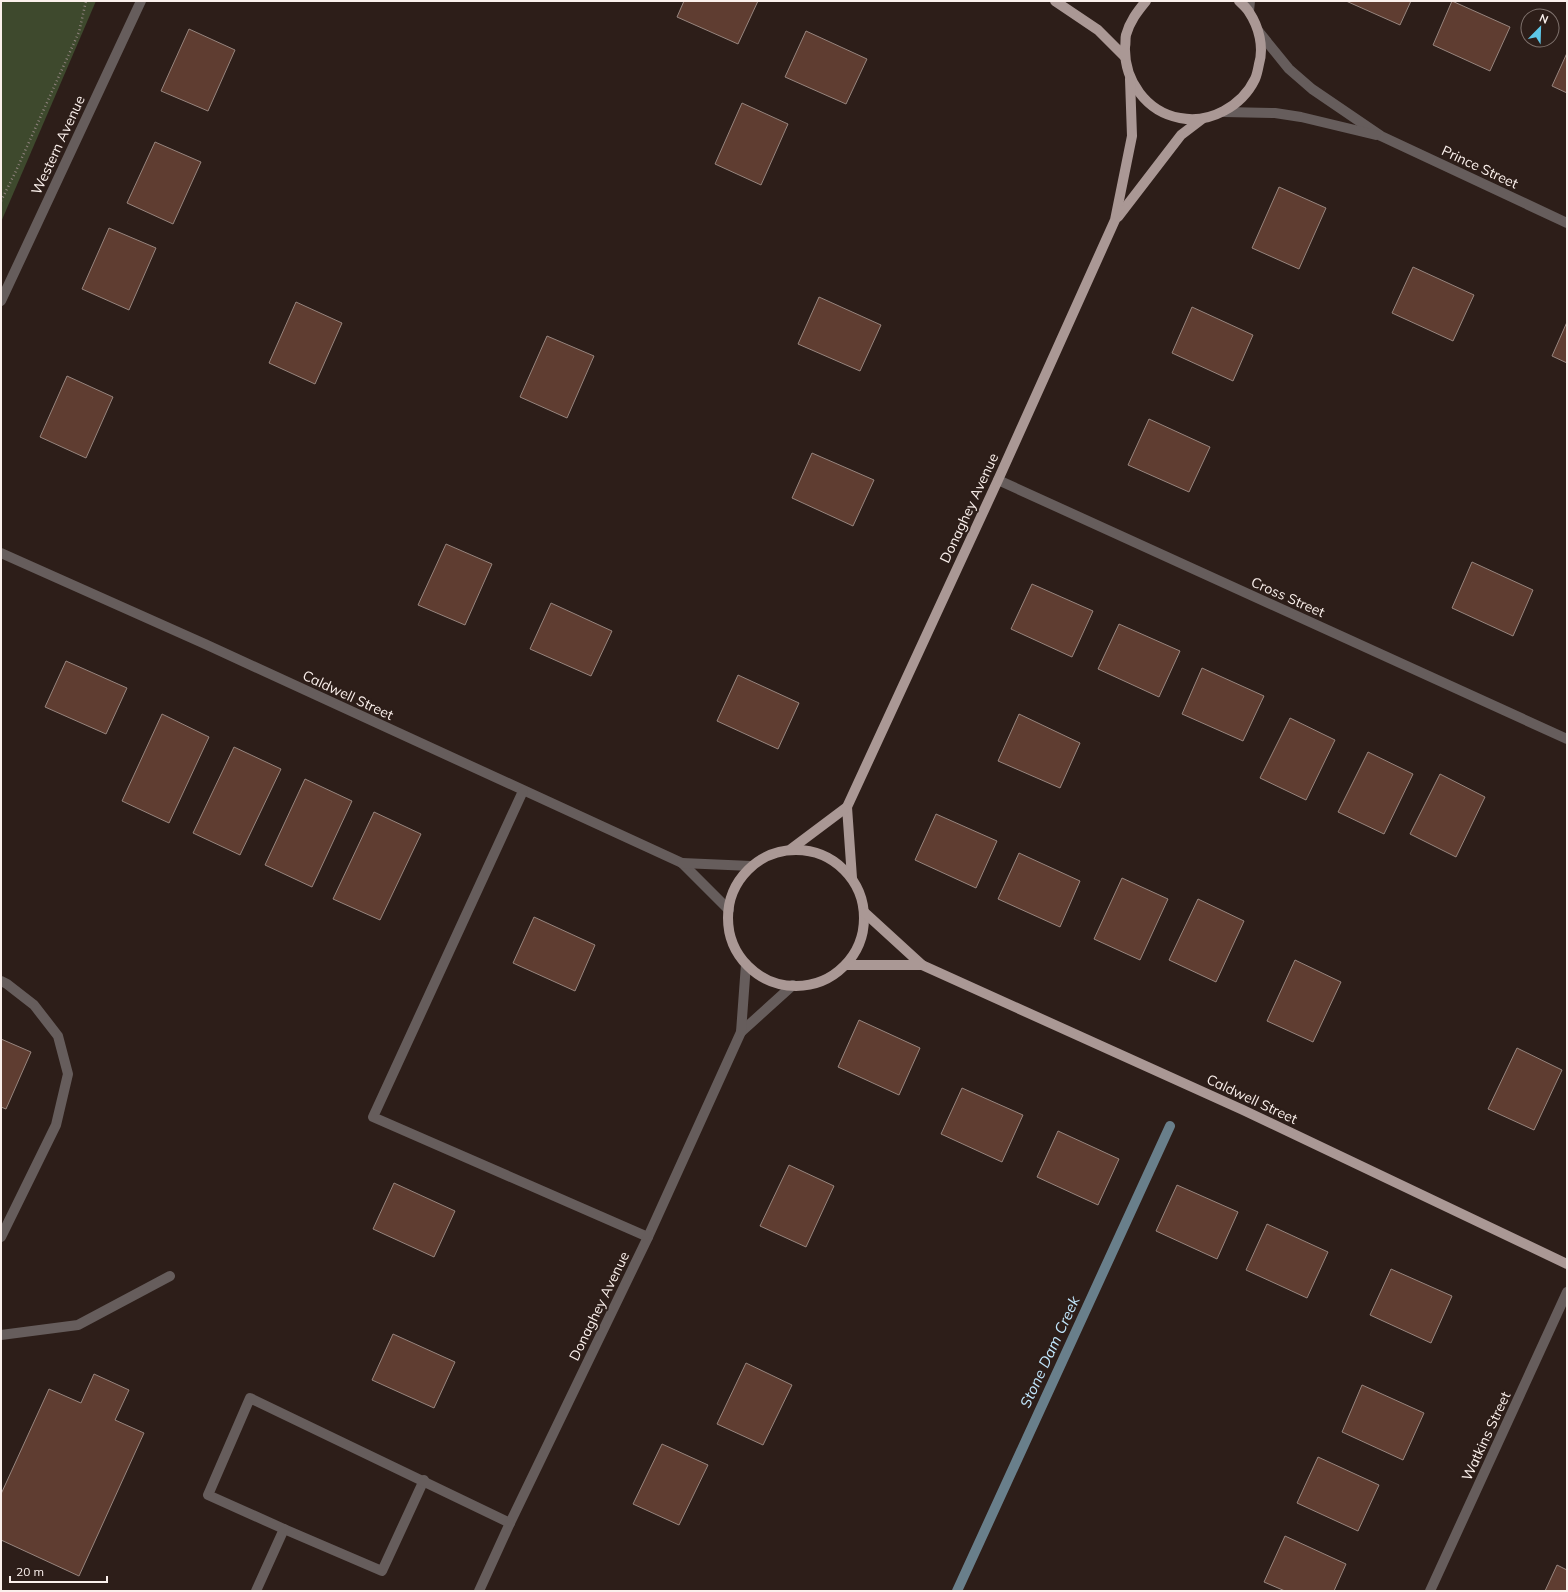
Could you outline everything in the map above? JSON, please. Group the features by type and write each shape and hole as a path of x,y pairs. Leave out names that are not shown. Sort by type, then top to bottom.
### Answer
{"main road":[{"path":"1055,1 1098,30 1125,58"},
{"path":"1146,1 1134,16 1126,36 1125,58 1130,79 1142,97 1159,110 1180,118 1202,119 1224,112 1243,98 1256,78 1262,56 1259,32 1250,6 1239,1"},
{"name":"Donaghey Avenue","path":"791,849 847,807 998,480 1115,220 1132,136 1130,79"},
{"name":"Donaghey Avenue","path":"1115,220 1181,135 1202,119"},
{"name":"Donaghey Avenue","path":"847,807 852,878"},
{"path":"791,849 814,852 836,862 852,878 862,900 864,912 864,923 859,946 846,965 827,979 805,986 783,985 762,977 746,964 734,946 728,925 729,903 737,883 751,866 769,855 791,849"},
{"name":"Caldwell Street","path":"864,912 922,965 1243,1110 1567,1264"},
{"name":"Caldwell Street","path":"846,965 922,965"}],"street":[{"name":"Western Avenue","path":"1,300 141,1"},
{"name":"Prince Street","path":"1259,32 1289,69 1312,89 1382,136 1567,223"},
{"name":"Prince Street","path":"1224,112 1274,113 1300,117 1382,136"},
{"name":"Cross Street","path":"998,480 1567,739"},
{"name":"Caldwell Street","path":"1,553 205,644 682,863 729,910"},
{"path":"523,791 373,1117 648,1237"},
{"name":"Caldwell Street","path":"682,863 751,866"},
{"name":"Donaghey Avenue","path":"479,1591 510,1523 648,1237 741,1032 746,964"},
{"path":"1,981 34,1005 58,1036 68,1074 56,1125 1,1237"},
{"name":"Donaghey Avenue","path":"741,1032 793,985"},
{"path":"1,1335 78,1324 170,1276"},
{"name":"Watkins Street","path":"1430,1591 1567,1292"},
{"path":"424,1480 382,1571 208,1495 250,1398 424,1480 510,1523"},
{"path":"256,1591 284,1529"}],"path":[{"path":"1,201 79,32 86,1"}],"green space":[{"path":"1,1 96,1 1,222"}],"building":[{"path":"684,1 758,1 738,44 677,17"},
{"path":"1346,1 1411,1 1400,25"},
{"path":"1452,1 1510,27 1490,71 1433,45"},
{"path":"189,29 235,50 208,111 161,91"},
{"path":"806,31 867,59 846,104 785,77"},
{"path":"1567,53 1567,93 1552,86"},
{"path":"742,103 788,124 761,185 715,164"},
{"path":"155,142 201,162 173,224 127,203"},
{"path":"1279,187 1326,208 1299,269 1252,248"},
{"path":"109,228 156,248 129,310 82,289"},
{"path":"1413,267 1474,295 1453,341 1392,313"},
{"path":"819,297 881,325 860,371 798,344"},
{"path":"296,302 342,323 315,384 269,363"},
{"path":"1192,307 1253,335 1233,381 1172,353"},
{"path":"1567,322 1567,363 1552,356"},
{"path":"547,336 594,356 567,418 520,397"},
{"path":"67,376 113,397 86,458 40,437"},
{"path":"1149,419 1210,447 1189,492 1128,465"},
{"path":"812,453 874,480 853,526 792,498"},
{"path":"446,544 492,564 465,625 418,605"},
{"path":"1472,562 1533,590 1513,636 1452,608"},
{"path":"1032,584 1093,611 1072,657 1011,629"},
{"path":"551,603 612,631 591,676 530,649"},
{"path":"1119,624 1180,651 1159,697 1098,669"},
{"path":"66,661 127,688 106,734 45,707"},
{"path":"1202,668 1264,696 1243,741 1182,714"},
{"path":"738,675 799,703 778,749 717,721"},
{"path":"162,714 209,737 169,823 122,801"},
{"path":"1019,714 1080,743 1060,788 998,761"},
{"path":"1290,718 1335,740 1306,800 1260,778"},
{"path":"234,747 281,769 240,855 193,833"},
{"path":"1368,752 1413,774 1384,834 1338,812"},
{"path":"1440,774 1485,797 1456,857 1410,834"},
{"path":"305,779 352,801 312,887 265,865"},
{"path":"374,812 421,834 380,920 333,899"},
{"path":"936,814 997,841 976,888 915,860"},
{"path":"1019,853 1080,881 1060,927 998,899"},
{"path":"1122,878 1168,899 1140,960 1094,939"},
{"path":"1198,899 1244,921 1216,982 1169,960"},
{"path":"534,917 595,945 575,991 513,963"},
{"path":"1295,960 1341,982 1313,1042 1267,1021"},
{"path":"859,1020 920,1048 899,1095 838,1067"},
{"path":"1,1039 31,1052 6,1109 1,1107"},
{"path":"1517,1048 1562,1070 1534,1130 1488,1109"},
{"path":"962,1088 1023,1115 1002,1162 941,1134"},
{"path":"1058,1131 1119,1159 1098,1205 1037,1177"},
{"path":"789,1165 834,1186 806,1247 760,1226"},
{"path":"394,1183 455,1211 434,1257 373,1229"},
{"path":"1177,1185 1238,1212 1217,1259 1156,1231"},
{"path":"1267,1224 1328,1252 1307,1298 1246,1270"},
{"path":"1391,1269 1452,1296 1431,1343 1370,1315"},
{"path":"393,1334 455,1362 434,1408 372,1380"},
{"path":"746,1363 792,1385 763,1445 717,1424"},
{"path":"94,1374 129,1390 115,1420 144,1433 79,1576 1,1540 1,1494 49,1389 81,1403"},
{"path":"1362,1385 1424,1413 1403,1460 1342,1432"},
{"path":"662,1444 708,1465 679,1525 633,1504"},
{"path":"1318,1457 1379,1485 1358,1531 1297,1503"},
{"path":"1285,1536 1346,1564 1334,1591 1285,1591 1264,1582"},
{"path":"1557,1565 1567,1570 1567,1591 1545,1591"}],"waterway":[{"name":"Stone Dam Creek","path":"957,1591 1170,1126"}]}
